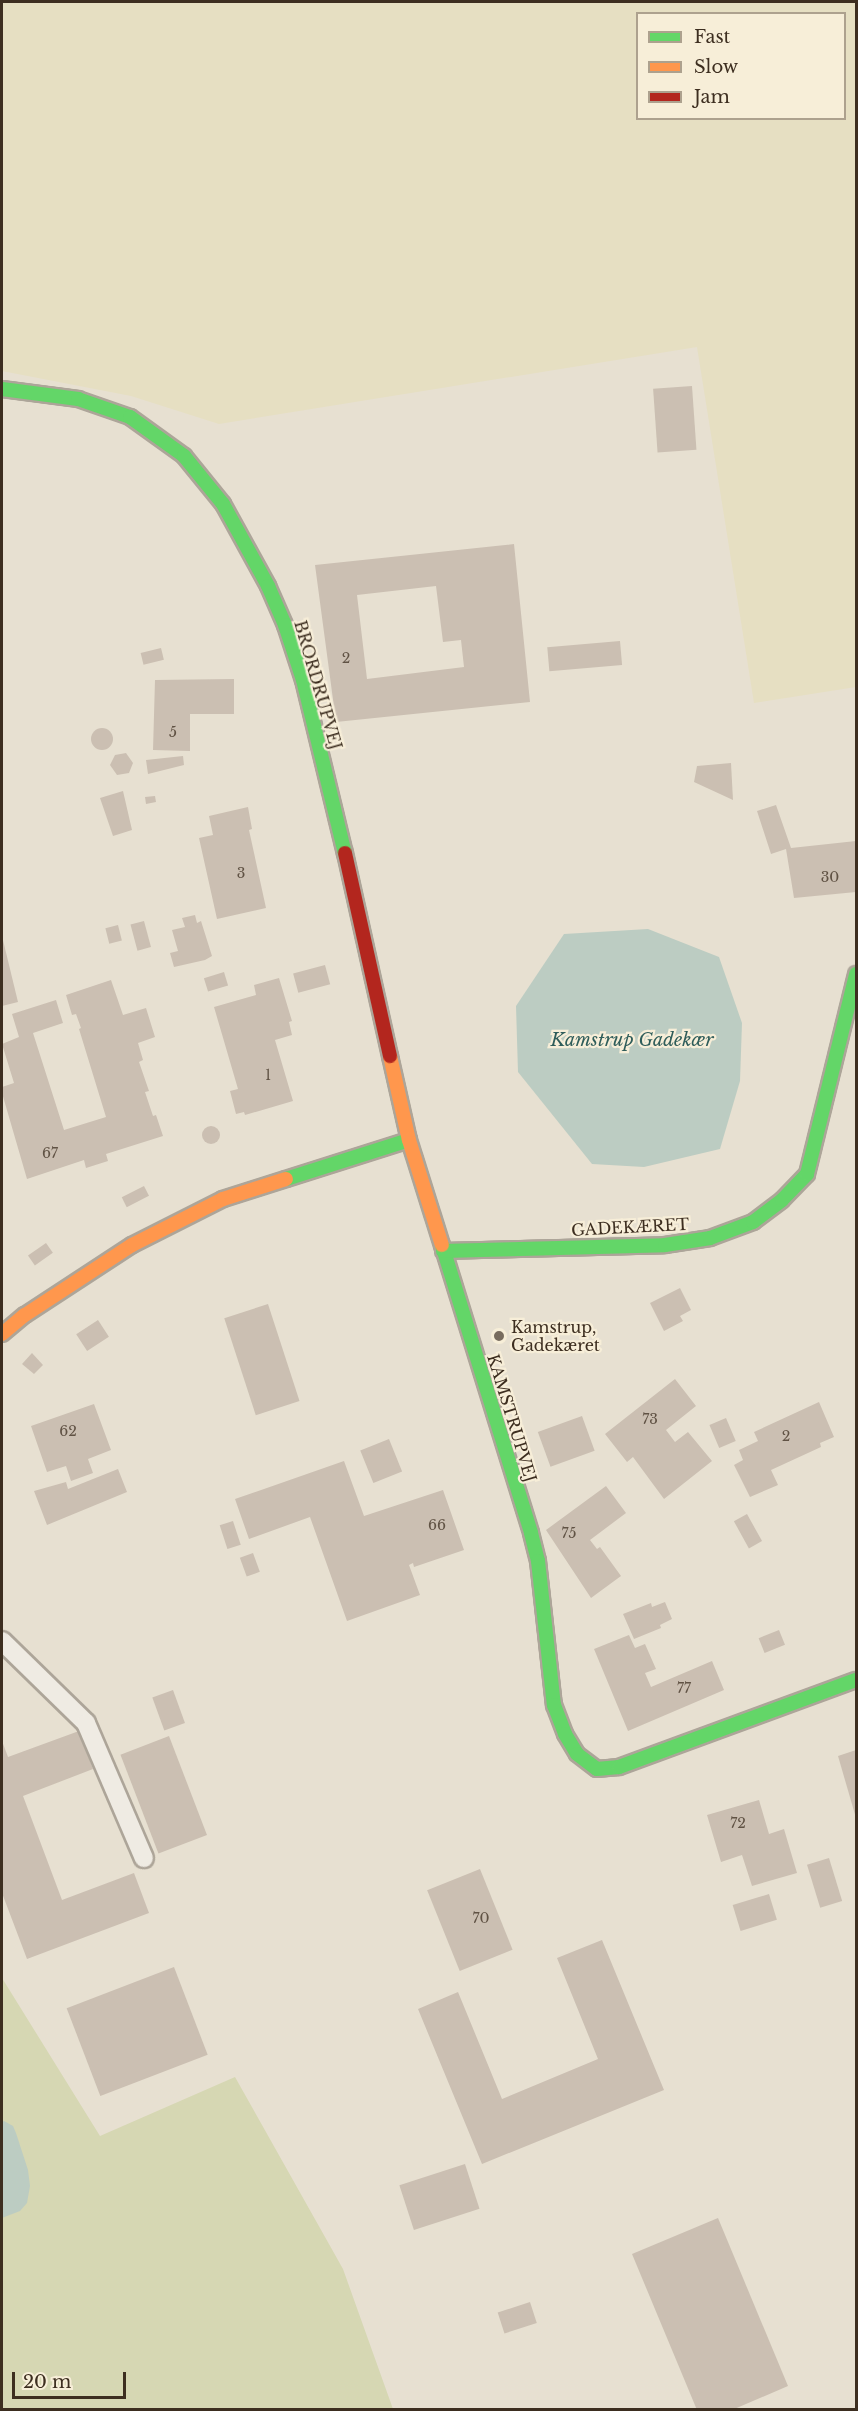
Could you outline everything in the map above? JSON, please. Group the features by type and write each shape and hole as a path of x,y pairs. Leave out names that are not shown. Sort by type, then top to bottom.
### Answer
{"street":[{"name":"BRORDRUPVEJ","path":"2,389 78,399 130,417 184,456 223,504 268,586 285,625 303,680 345,847 409,1140"},
{"name":"GADEKÆRET","path":"443,1251 665,1245 710,1238 753,1222 782,1200 807,1174 849,994 856,974"},
{"name":"KAMSTRUPVEJ","path":"409,1140 531,1533 538,1561 554,1705 565,1734 577,1754 597,1769 619,1767 856,1680"},
{"path":"2,1334 25,1315 132,1245 223,1199 409,1140"}],"lane":[{"path":"2,1641 86,1723 144,1858"}],"shaded area":[{"path":"2,2 856,2 856,687 754,703 697,347 219,424 131,396 2,371"}],"green space":[{"path":"2,1978 100,2136 235,2077 343,2269 393,2409 2,2409"}],"water":[{"name":"Kamstrup Gadekær","path":"648,929 719,957 742,1023 740,1081 720,1149 644,1167 592,1164 518,1072 516,1006 564,934"},
{"path":"2,2122 13,2126 16,2133 28,2170 30,2186 27,2203 20,2211 2,2218"}],"building":[{"path":"692,386 696,450 658,453 653,389"},
{"path":"514,544 530,702 336,722 315,565","holes":["436,586 443,642 461,640 464,667 367,679 357,595"]},
{"path":"620,641 622,665 549,671 547,647"},
{"path":"161,648 164,660 144,665 141,653"},
{"path":"234,679 234,714 190,714 190,751 153,750 155,680"},
{"path":"102,728 110,731 113,739 110,747 102,750 94,747 91,739 94,731"},
{"path":"126,753 133,763 129,773 117,775 110,765 115,755"},
{"path":"183,756 184,765 148,774 146,760"},
{"path":"731,763 733,800 694,782 697,766"},
{"path":"123,791 132,830 113,836 100,798"},
{"path":"155,796 156,802 146,804 145,797"},
{"path":"776,805 791,848 856,841 856,892 794,898 786,849 771,854 757,811"},
{"path":"248,807 252,829 249,830 266,908 217,919 199,838 213,835 209,816"},
{"path":"195,915 197,923 201,921 212,956 205,960 174,967 170,953 178,951 172,930 185,927 182,918"},
{"path":"144,921 151,947 137,951 130,925"},
{"path":"118,925 122,941 109,944 105,928"},
{"path":"2,936 18,1002 2,1006"},
{"path":"325,965 330,984 298,993 293,974"},
{"path":"224,972 228,985 208,992 204,978"},
{"path":"279,978 292,1021 289,1022 292,1035 275,1040 293,1101 245,1115 244,1112 236,1114 230,1091 238,1089 214,1007 256,995 254,985"},
{"path":"111,980 123,1015 146,1008 155,1037 138,1043 143,1060 139,1062 149,1091 145,1092 163,1136 106,1154 108,1161 86,1168 84,1160 27,1179 2,1093 2,1087 14,1083 2,1044 19,1037 12,1014 56,1000 63,1023 33,1033 64,1130 106,1117 79,1029 81,1028 76,1014 72,1015 66,995"},
{"path":"211,1126 217,1129 220,1135 217,1141 211,1144 205,1141 202,1135 205,1129"},
{"path":"144,1186 149,1196 127,1207 122,1197"},
{"path":"46,1243 53,1253 35,1265 28,1256"},
{"path":"680,1288 691,1310 680,1316 683,1321 664,1331 650,1303"},
{"path":"268,1304 300,1401 256,1415 224,1318"},
{"path":"98,1320 109,1337 87,1351 76,1334"},
{"path":"32,1353 43,1365 34,1374 22,1364"},
{"path":"675,1379 696,1406 666,1430 675,1442 688,1432 712,1461 664,1499 633,1457 627,1462 605,1434"},
{"path":"819,1402 834,1437 820,1443 821,1447 771,1470 778,1485 750,1497 734,1465 743,1460 739,1450 758,1441 754,1432"},
{"path":"94,1404 111,1450 88,1459 93,1473 71,1481 66,1466 47,1472 31,1426"},
{"path":"582,1416 595,1451 550,1467 538,1432"},
{"path":"726,1418 736,1441 719,1448 709,1425"},
{"path":"389,1439 402,1471 373,1483 360,1451"},
{"path":"344,1461 364,1516 443,1490 464,1550 414,1567 413,1563 409,1565 420,1595 347,1621 310,1517 249,1539 235,1499"},
{"path":"118,1469 127,1492 47,1525 34,1491 66,1482 68,1489"},
{"path":"606,1486 626,1513 590,1540 597,1549 600,1547 621,1576 591,1598 546,1530"},
{"path":"747,1514 762,1541 749,1548 734,1521"},
{"path":"233,1521 241,1545 227,1549 220,1525"},
{"path":"253,1553 260,1572 247,1577 240,1558"},
{"path":"665,1602 672,1619 660,1625 661,1628 634,1639 623,1614 651,1603 652,1607"},
{"path":"779,1630 785,1645 765,1653 759,1638"},
{"path":"629,1635 635,1648 645,1644 656,1669 645,1673 651,1687 712,1661 724,1690 628,1731 594,1649"},
{"path":"173,1690 185,1723 164,1730 152,1698"},
{"path":"79,1731 93,1769 23,1796 62,1900 134,1873 149,1913 27,1959 2,1893 2,1741 8,1757"},
{"path":"169,1736 207,1835 158,1854 120,1755"},
{"path":"856,1750 856,1818 838,1756"},
{"path":"759,1800 769,1834 784,1829 797,1873 752,1886 742,1855 721,1862 707,1815"},
{"path":"829,1858 842,1901 820,1908 807,1865"},
{"path":"480,1869 513,1950 460,1971 427,1890"},
{"path":"769,1894 777,1920 741,1931 733,1905"},
{"path":"602,1940 664,2090 482,2164 418,2009 458,1992 502,2099 598,2059 557,1958"},
{"path":"174,1967 208,2055 100,2096 67,2008"},
{"path":"465,2164 480,2209 414,2230 399,2185"},
{"path":"718,2218 788,2386 732,2410 697,2410 632,2254"},
{"path":"530,2302 537,2323 504,2333 498,2313"}],"traffic: fast":[{"path":"2,389 78,399 130,417 184,456 223,504 268,586 285,625 303,680 345,853"},
{"path":"443,1251 665,1245 710,1238 753,1222 782,1200 807,1174 856,974"},
{"path":"286,1179 409,1140"},
{"path":"442,1245 531,1533 538,1561 554,1705 565,1734 577,1754 597,1769 619,1767 856,1680"}],"traffic: slow":[{"path":"390,1056 409,1140 442,1245"},
{"path":"2,1334 25,1315 132,1245 223,1199 286,1179"}],"traffic: jam":[{"path":"345,853 390,1056"}],"place":[{"name":"Kamstrup, Gadekæret","path":"499,1336"}]}
